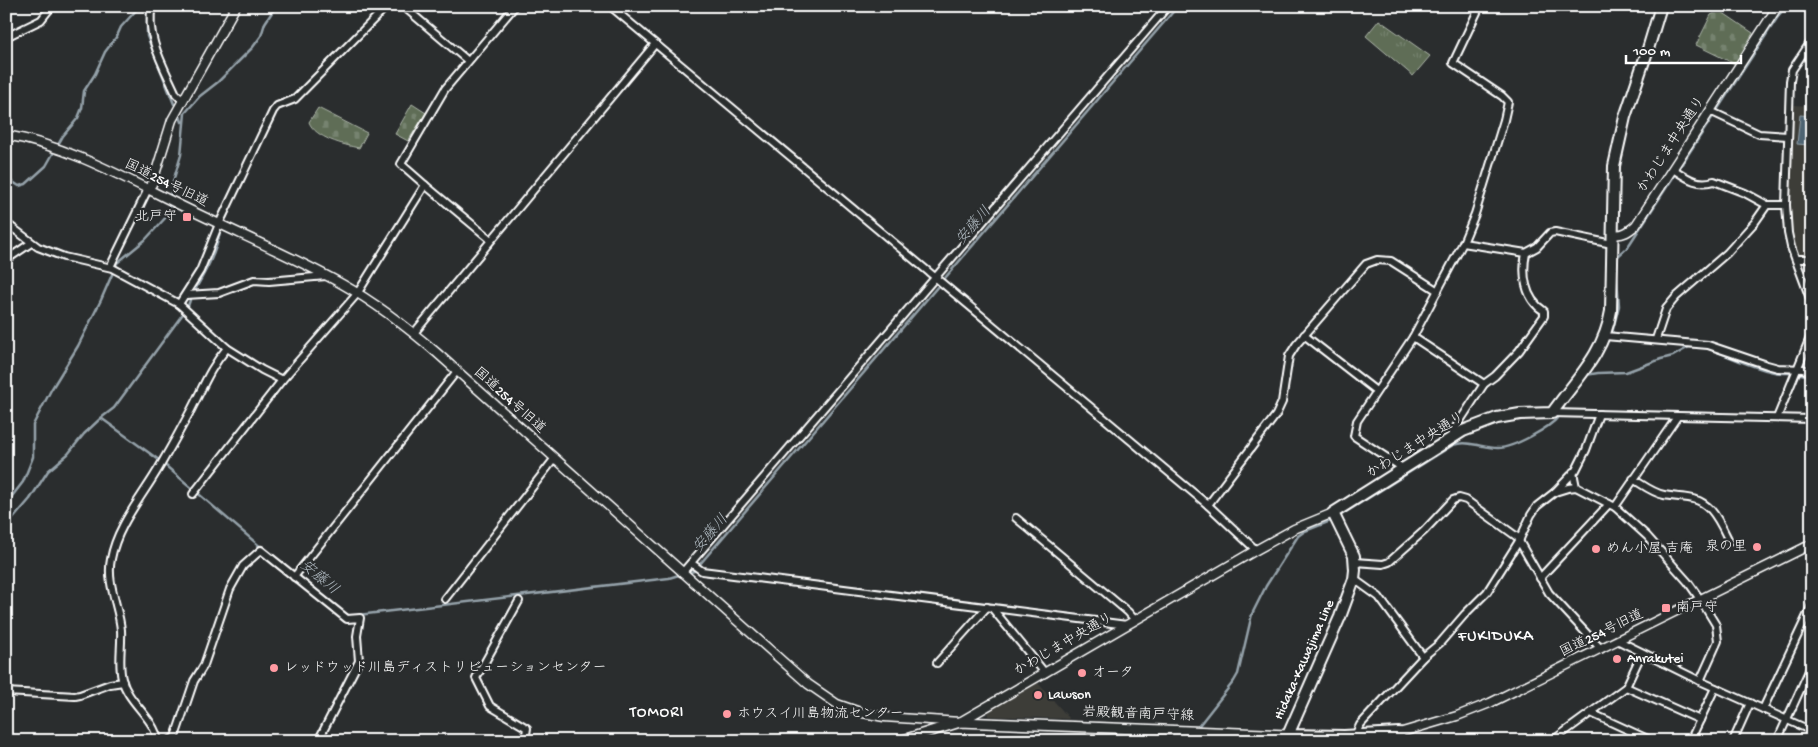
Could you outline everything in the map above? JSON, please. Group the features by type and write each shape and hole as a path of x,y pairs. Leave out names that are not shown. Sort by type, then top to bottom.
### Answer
{"main road":[{"path":"1552,413 1596,354 1609,325 1611,312 1614,166 1625,117 1660,7"},
{"name":"かわじま中央通り","path":"1333,514 1451,439 1483,422 1520,414 1552,413"},
{"name":"Hidaka-Kawajima Line","path":"1333,514 1346,536 1355,562 1354,579 1340,618 1287,738 1399,737"},
{"name":"岩殿観音南戸守線","path":"900,741 960,722 1287,738"}],"street":[{"path":"6,37 42,20 52,6"},
{"path":"152,6 150,27 153,40 176,94 182,100"},
{"path":"110,267 152,184 167,132 182,100 236,6"},
{"path":"179,304 200,271 219,224 273,111 277,106 294,99 387,6"},
{"path":"403,6 468,62"},
{"path":"491,240 401,164 445,89 514,6"},
{"path":"610,6 1208,505 1256,550"},
{"path":"682,573 1168,6"},
{"path":"1403,470 1354,436 1357,421 1413,337 1463,243 1475,214 1504,120 1508,102 1453,63 1480,6"},
{"name":"かわじま中央通り","path":"1612,239 1627,232 1636,225 1778,6"},
{"path":"1812,40 1792,70 1786,205 1788,233 1812,304"},
{"path":"414,333 655,44"},
{"path":"1710,111 1759,134 1788,136"},
{"name":"国道254号旧道","path":"6,135 30,140 68,153 148,189 326,276 357,294 414,333 808,684 837,704 856,711 884,717 960,722"},
{"path":"1672,168 1696,182 1704,184 1714,181 1745,193 1767,205 1786,205"},
{"path":"193,494 282,380 357,294 425,185"},
{"path":"1656,339 1666,309 1676,297 1727,252 1755,222 1767,205"},
{"path":"6,223 30,243 64,257 110,267 179,304 227,348 282,380"},
{"path":"1463,243 1526,253 1537,247 1550,233 1555,232 1612,239"},
{"path":"6,260 30,243"},
{"path":"1451,439 1452,433 1484,384 1495,376 1519,351 1544,316 1544,311 1535,305 1525,280 1523,271 1526,253"},
{"path":"1796,259 1812,259"},
{"path":"1208,505 1276,415 1282,402 1289,356 1304,335 1366,264 1377,260 1391,261 1438,291"},
{"path":"186,295 219,293 254,280 269,281 326,276"},
{"path":"1777,418 1812,333"},
{"path":"1304,335 1376,391"},
{"path":"1605,336 1708,345 1778,368 1798,368 1812,373"},
{"path":"1413,337 1484,384"},
{"path":"158,741 157,734 131,699 123,682 120,670 120,627 111,586 110,561 116,539 160,466 192,408 209,371 227,348"},
{"path":"294,577 457,371"},
{"path":"1552,413 1812,419"},
{"path":"1355,736 1360,725 1423,657 1440,643 1492,586 1534,510 1574,472 1586,450 1599,414"},
{"path":"1540,578 1612,506 1677,417"},
{"path":"445,599 555,458"},
{"path":"1574,472 1576,488"},
{"path":"1633,479 1654,492 1692,498 1700,502 1712,511 1729,541"},
{"path":"1555,492 1576,488 1612,506 1647,536 1688,582 1716,625 1718,641 1700,680"},
{"path":"1355,562 1383,564 1389,562 1424,531 1453,500 1460,498 1466,500 1519,540 1549,593 1601,649"},
{"name":"かわじま中央通り","path":"960,722 1256,550 1294,530 1333,514"},
{"path":"691,563 702,571 989,608 1131,622 1128,612 1016,518"},
{"path":"1808,546 1812,554"},
{"name":"国道254号旧道","path":"1399,737 1490,703 1808,546"},
{"path":"169,741 175,737 194,681 204,665 230,589 243,566 261,550 347,619 360,618 357,636 359,661 318,741"},
{"path":"1354,579 1379,597 1423,657"},
{"path":"519,601 476,678 490,706 527,728 526,741"},
{"path":"1763,709 1812,606"},
{"path":"937,663 989,608"},
{"path":"989,608 1045,672"},
{"path":"1617,640 1715,688 1812,731"},
{"path":"1555,740 1626,687 1642,653"},
{"path":"1777,741 1812,664"},
{"path":"6,692 74,696 110,684 123,682"},
{"path":"1626,687 1700,720"},
{"path":"1690,741 1715,688"},
{"path":"1732,741 1750,703"},
{"path":"1591,713 1652,741"}],"shaded area":[{"path":"1792,105 1812,106 1812,256 1797,255 1792,241"},
{"path":"1038,683 1068,719 988,716 989,710"}],"green space":[{"path":"1719,10 1753,33 1735,64 1696,45 1711,15"},
{"path":"1379,20 1430,56 1413,76 1366,36"},
{"path":"412,104 426,113 408,141 395,134"},
{"path":"318,108 367,133 359,148 331,140 312,128 309,122"}],"water":[{"path":"1800,115 1812,116 1809,145 1797,144"}],"waterway":[{"path":"6,182 10,180 19,186 26,184 46,166 63,136 78,118 82,108 84,91 95,74 105,52 121,27 140,6"},
{"path":"147,6 147,36 174,104"},
{"path":"6,504 23,482 33,457 33,425 51,390 78,346 117,263 145,240 168,215 172,185 181,155 185,113 200,96 218,82 253,47 261,36 265,23 276,6"},
{"name":"安藤川","path":"687,573 694,571 1178,6"},
{"path":"1616,262 1617,257 1627,248 1785,6"},
{"path":"180,116 182,122"},
{"path":"226,218 234,200"},
{"path":"195,290 213,255 220,232"},
{"path":"1599,357 1612,333 1619,306 1617,277"},
{"path":"188,306 190,300"},
{"path":"6,527 30,499 48,471 68,454 84,434 114,408 182,315"},
{"path":"1586,375 1626,372 1673,356 1689,347 1694,347"},
{"path":"1716,351 1766,370 1800,374 1812,378"},
{"path":"1338,517 1453,445 1465,443 1498,448 1513,445 1531,436 1554,421 1566,402"},
{"name":"安藤川","path":"101,418 159,460 263,549"},
{"path":"1197,728 1238,674 1252,614 1266,586 1298,536 1305,531 1333,520"},
{"name":"安藤川","path":"358,615 669,578 682,574"},
{"path":"1183,741 1191,734"}],"place":[{"name":"北戸守","path":"187,217"},
{"name":"泉の里","path":"1757,547"},
{"name":"めん小屋 吉庵","path":"1596,549"},
{"name":"南戸守","path":"1666,608"},
{"name":"Anrakutei","path":"1617,659"},
{"name":"レッドウッド川島ディストリビューションセンター","path":"274,668"},
{"name":"オータ","path":"1082,673"},
{"name":"Lawson","path":"1038,695"},
{"name":"ホウスイ川島物流センター","path":"727,714"}],"district":[{"name":"FUKIDUKA","path":"1496,637"},
{"name":"TOMORI","path":"657,713"}]}
